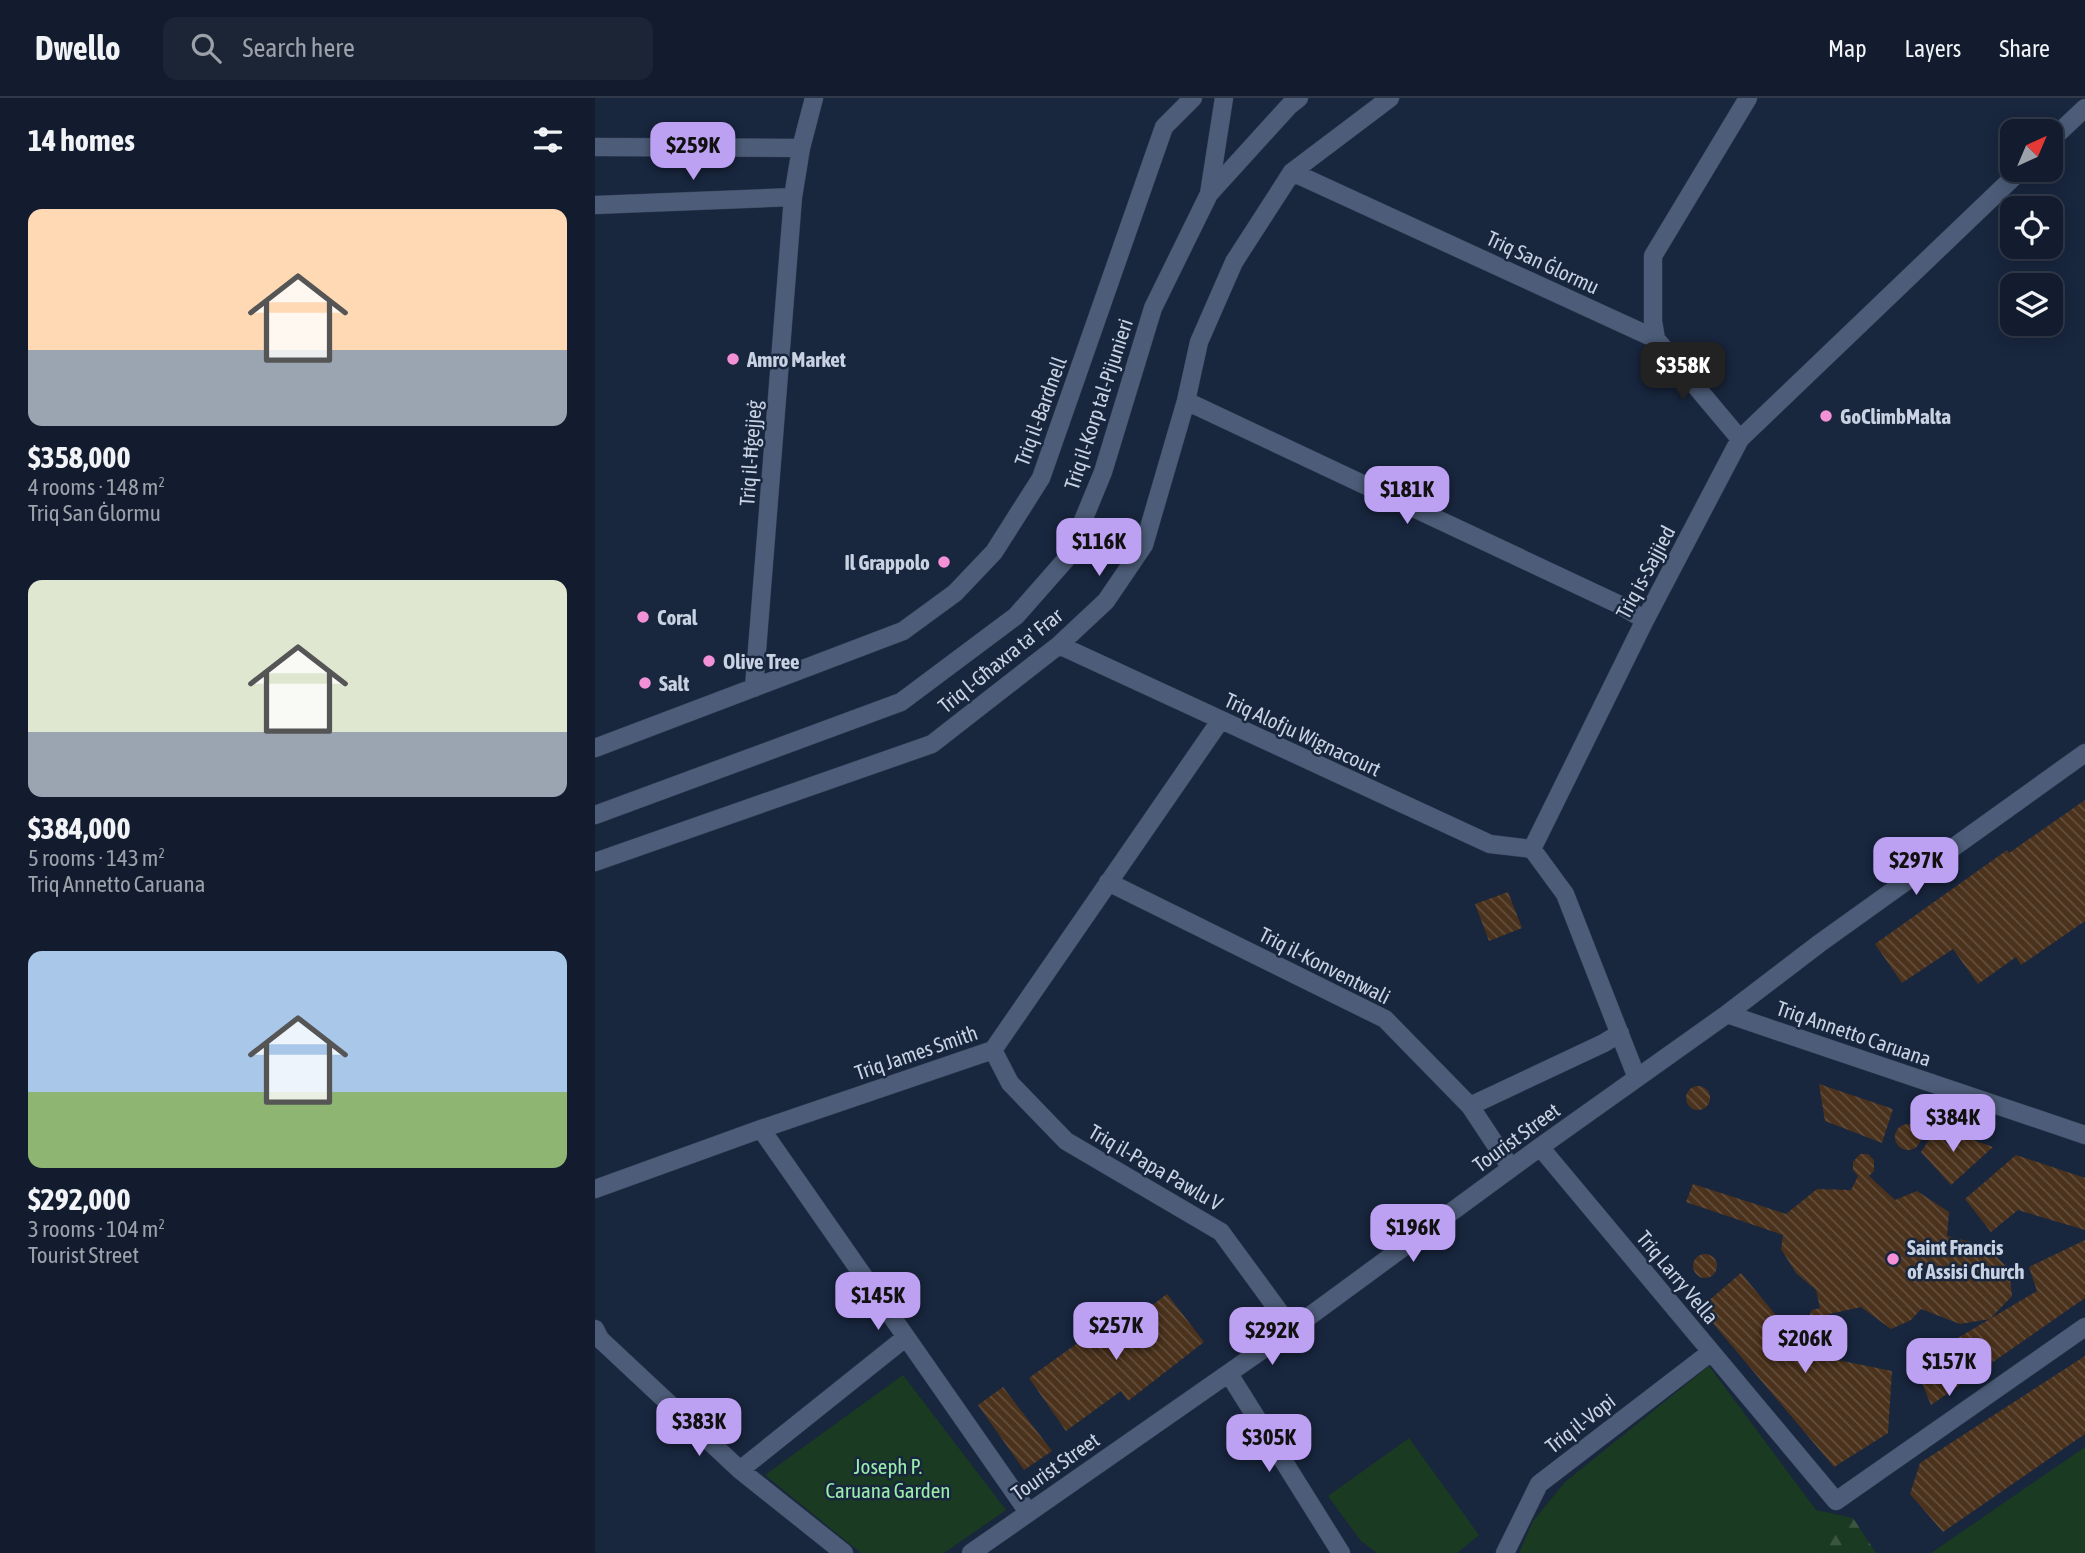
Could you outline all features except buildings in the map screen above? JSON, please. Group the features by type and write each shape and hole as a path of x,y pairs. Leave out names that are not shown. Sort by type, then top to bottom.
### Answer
{"street":[{"name":"Triq il-Ħġejjeġ","path":"754,688 793,197 801,148 814,98"},
{"name":"Triq il-Bardnell","path":"595,748 903,631 955,593 993,552 1041,478 1164,127 1193,98"},
{"path":"1209,194 1224,98"},
{"name":"Triq l-Għaxra ta' Frar","path":"595,862 932,744 1059,646 1107,601 1144,545 1186,401 1199,342 1234,262 1292,172 1390,98"},
{"path":"1656,339 1653,321 1653,256 1748,98"},
{"name":"Triq il-Korp tal-Pijunieri","path":"595,815 901,702 1016,616 1068,557 1103,472 1153,308 1209,194 1289,101"},
{"path":"2063,129 2085,108"},
{"path":"595,147 801,148"},
{"name":"Triq San Ġlormu","path":"1292,172 1656,339 1740,439"},
{"name":"Triq is-Sajjied","path":"1532,849 1644,620 1740,439 2008,182"},
{"path":"595,205 793,197"},
{"path":"1186,401 1620,605 1644,620"},
{"name":"Triq Alofju Wignacourt","path":"1059,646 1490,844 1532,849"},
{"name":"Triq James Smith","path":"595,1189 993,1050 1220,721"},
{"name":"Tourist Street","path":"971,1553 1292,1329 2085,753"},
{"path":"1532,849 1565,894 1637,1078"},
{"name":"Triq il-Konventwali","path":"1108,882 1385,1019 1470,1106 1511,1168"},
{"name":"Triq Annetto Caruana","path":"1727,1014 2085,1135"},
{"name":"Tourist Street","path":"1470,1106 1620,1033"},
{"name":"Triq il-Papa Pawlu V","path":"993,1050 1010,1083 1066,1141 1221,1232 1292,1329"},
{"path":"761,1129 1028,1512"},
{"name":"Triq Larry Vella","path":"1540,1147 1836,1501 2085,1327"},
{"path":"595,1329 600,1339 740,1470 844,1553"},
{"path":"740,1470 905,1338"},
{"name":"Triq il-Vopi","path":"1505,1553 1539,1484 1711,1352"},
{"path":"1229,1374 1341,1553"}],"green space":[{"path":"1709,1366 1816,1510 1853,1518 1804,1553 1519,1553 1533,1521 1565,1482"},
{"name":"Joseph P. Caruana Garden","path":"903,1375 1006,1510 944,1553 861,1553 765,1475"},
{"path":"1409,1438 1479,1535 1457,1553 1377,1553 1361,1541 1328,1496"},
{"path":"2085,1447 2085,1553 1931,1553"},
{"path":"1853,1518 1876,1553 1802,1553"}],"place":[{"name":"Amro Market","path":"733,359"},
{"name":"GoClimbMalta","path":"1826,416"},
{"name":"Il Grappolo","path":"944,562"},
{"name":"Coral","path":"643,617"},
{"name":"Olive Tree","path":"709,661"},
{"name":"Salt","path":"645,683"},
{"name":"Saint Francis of Assisi Church","path":"1893,1259"}]}
